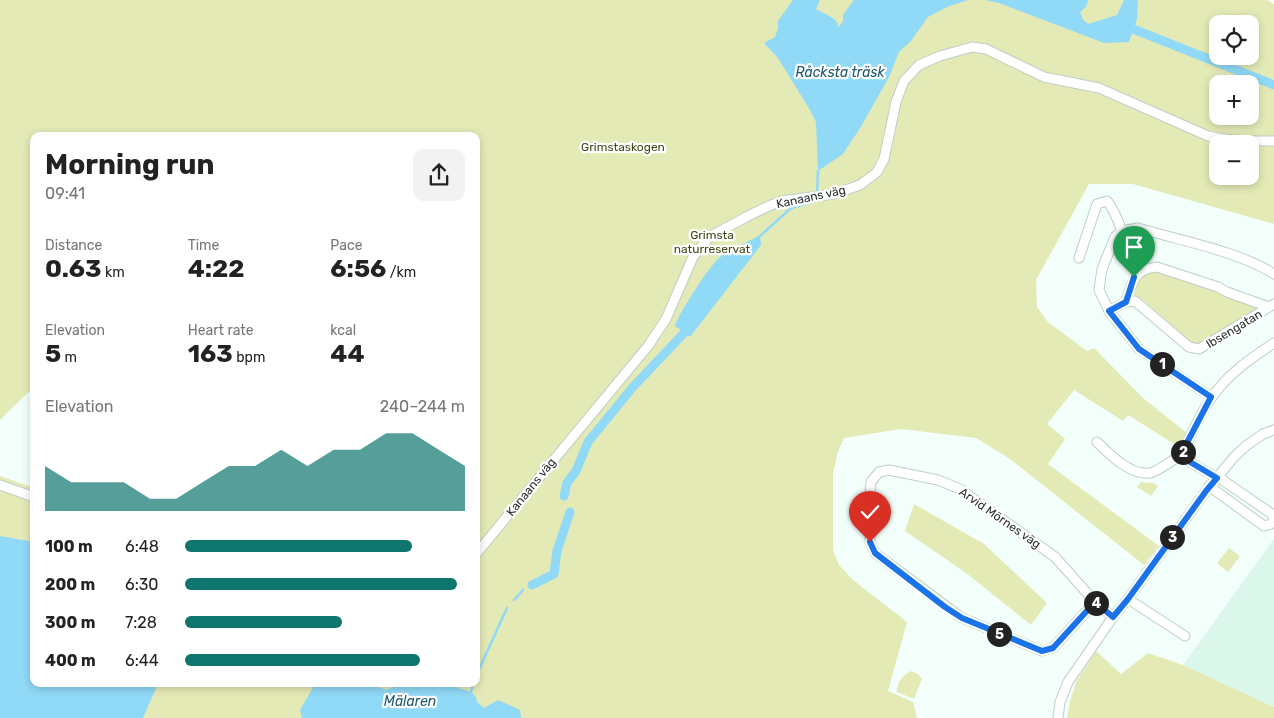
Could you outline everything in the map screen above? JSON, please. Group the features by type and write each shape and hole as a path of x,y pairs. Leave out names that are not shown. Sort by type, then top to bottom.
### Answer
{"street":[{"name":"Kanaans väg","path":"480,549 648,346 666,319 693,257 709,237 771,205 782,201 834,194 860,185 877,172 884,159 896,102 904,81 919,65 940,56 972,47 986,49 1044,77 1099,88 1208,136 1237,141 1274,141"},
{"path":"1079,258 1097,204 1107,201 1114,208 1122,231"},
{"path":"1211,397 1139,349 1109,311 1099,290 1102,269 1115,237 1122,231 1138,228 1149,230 1262,266 1274,274"},
{"name":"Ibsengatan","path":"1157,267 1272,306 1199,349 1189,347 1135,301 1126,302 1134,277 1148,268 1157,267"},
{"path":"1109,311 1126,302"},
{"path":"1097,442 1122,464 1142,473 1151,473 1180,456 1211,397 1224,382 1247,361 1274,343"},
{"path":"1058,718 1060,702 1068,682 1209,486 1247,444 1263,434 1274,430"},
{"path":"1180,456 1218,478 1272,514 1274,520 1271,524 1264,526 1209,486"},
{"name":"Arvid Mörnes väg","path":"1095,602 1053,648 1048,651 1042,651 962,618 875,553 870,542 871,482 879,472 889,470 938,480 960,489 1055,557 1095,602 1113,617"},
{"path":"0,485 30,496"},
{"path":"1128,599 1185,636"}],"shaded area":[{"path":"1274,539 1274,707 1183,665"}],"green space":[{"name":"Grimstaskogen","path":"0,0 1267,0 1274,4 1274,224 1133,184 1089,184 1036,280 1037,307 1048,322 1087,351 1094,348 1143,398 1187,433 1179,447 1128,415 1123,421 1074,390 1047,424 1065,439 1048,464 1159,546 1144,565 1010,459 976,438 901,429 844,438 838,452 833,473 833,550 839,565 853,580 907,622 888,691 913,702 917,718 10,718 32,687 480,687 480,132 30,132 30,391 0,420"},
{"path":"1157,268 1217,289 1219,293 1260,307 1261,310 1198,344 1191,342 1143,300 1131,294 1136,279"},
{"path":"0,476 30,487 30,653 0,642"},
{"path":"1141,482 1153,483 1158,486 1151,496 1137,487"},
{"path":"914,504 984,544 1047,603 1031,625 966,573 905,531"},
{"path":"1229,548 1240,556 1228,572 1217,563"},
{"path":"1096,651 1121,674 1148,653 1183,665 1274,707 1274,718 1067,718 1076,682"},
{"path":"911,671 918,674 922,679 914,699 897,692 901,680"}],"water":[{"name":"Råcksta träsk","path":"793,0 820,0 816,9 833,18 839,27 843,21 843,15 854,0 968,0 947,7 928,17 911,41 899,52 889,77 843,154 818,171 816,122 778,58 764,43 775,37 778,21"},
{"path":"985,0 1088,0 1086,7 1080,12 1083,20 1088,24 1117,15 1124,0 1138,0 1137,19 1129,42 1104,43 999,3"},
{"path":"760,235 761,245 690,337 675,326 687,302 719,258"},
{"path":"0,536 30,541 30,687 157,687 143,718 0,718"},
{"name":"Mälaren","path":"313,687 378,687 387,690 392,687 456,687 471,692 476,697 477,702 484,708 498,700 520,710 521,718 302,718 300,710"}],"waterway":[{"path":"1133,29 1274,85"},
{"path":"817,194 818,171"},
{"path":"760,236 791,208 815,201"},
{"path":"564,496 567,483 576,471 588,442 632,388 684,333"},
{"path":"532,585 554,574 557,551 570,512"},
{"path":"514,600 523,590"},
{"path":"480,667 507,608"},
{"path":"471,692 472,687"}],"route":[{"path":"870,542 875,553 962,618 1042,651 1048,651 1053,648 1095,602 1113,617 1209,486 1217,478 1180,456 1211,397 1139,349 1109,311 1126,302 1134,277"}],"park label":[{"name":"Grimsta naturreservat","path":"712,242"}]}
